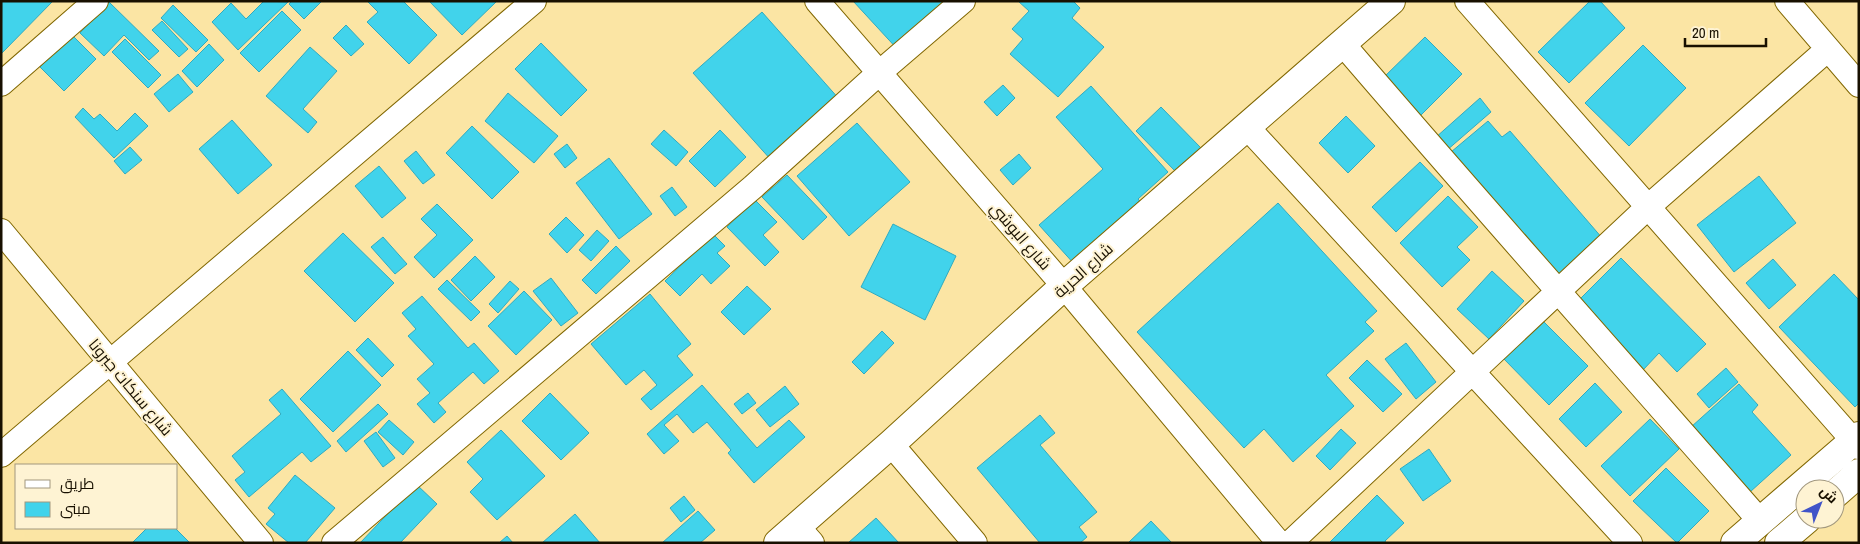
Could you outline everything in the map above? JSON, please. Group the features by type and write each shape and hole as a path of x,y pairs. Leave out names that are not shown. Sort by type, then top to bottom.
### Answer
{"street":[{"path":"1,84 96,1"},
{"path":"1,455 534,1"},
{"name":"شارع البوشي","path":"817,1 1064,286 1279,543"},
{"path":"334,543 753,187 879,73 963,1"},
{"name":"شارع الحرية","path":"796,537 891,444 1064,286 1391,1"},
{"path":"1467,1 1857,441 1734,543"},
{"path":"1787,1 1859,85"},
{"path":"1342,43 1760,521"},
{"path":"1290,543 1560,292 1648,207 1828,50"},
{"path":"1246,126 1630,543"},
{"name":"شارع سنكات جبرونا","path":"1,231 261,543"},
{"path":"891,444 975,543"},
{"path":"1845,485 1859,473"},
{"path":"1779,543 1795,529"}],"building":[{"path":"2,1 53,1 2,53 1,52"},
{"path":"264,1 288,2 238,50 212,22 231,3 246,19"},
{"path":"292,1 322,1 304,19 289,4"},
{"path":"367,1 403,1 437,35 409,64 367,22 378,12"},
{"path":"429,1 497,1 462,35"},
{"path":"853,1 957,1 900,52"},
{"path":"1018,1 1073,1 1080,8 1072,18 1104,47 1058,97 1010,54 1023,39 1012,29 1029,11"},
{"path":"1590,1 1600,1 1625,28 1569,83 1538,52"},
{"path":"109,2 159,51 149,60 124,35 104,56 80,33"},
{"path":"173,5 208,40 196,52 161,18"},
{"path":"282,11 301,30 259,72 240,53"},
{"path":"762,12 840,100 772,161 693,73"},
{"path":"162,21 188,49 179,57 152,30"},
{"path":"346,25 364,44 351,56 333,38"},
{"path":"72,35 96,59 64,91 40,67"},
{"path":"1425,37 1462,74 1420,116 1383,78"},
{"path":"125,39 161,75 148,88 112,52"},
{"path":"541,43 587,90 561,116 515,69"},
{"path":"209,44 224,60 197,87 182,71"},
{"path":"1643,45 1686,88 1629,146 1585,103"},
{"path":"310,47 337,71 303,109 317,122 308,133 266,96"},
{"path":"178,74 193,92 169,112 154,94"},
{"path":"1003,85 1015,98 997,116 984,102"},
{"path":"1091,86 1168,172 1138,199 1144,206 1076,266 1039,225 1103,169 1056,117"},
{"path":"508,93 558,136 534,163 485,121"},
{"path":"1480,98 1491,112 1446,151 1435,138"},
{"path":"1161,107 1201,148 1176,172 1136,131"},
{"path":"83,108 94,119 100,114 117,131 135,113 148,126 114,158 75,117"},
{"path":"1346,116 1375,146 1348,173 1319,143"},
{"path":"232,120 272,165 238,194 199,149"},
{"path":"1488,121 1502,137 1510,131 1603,239 1558,278 1451,152"},
{"path":"857,123 910,182 849,236 797,176"},
{"path":"472,126 519,172 492,199 446,153"},
{"path":"664,130 688,152 676,166 651,144"},
{"path":"720,130 746,157 715,187 689,161"},
{"path":"567,144 577,158 565,168 554,154"},
{"path":"130,147 142,160 125,174 114,161"},
{"path":"416,151 435,175 423,184 404,161"},
{"path":"1019,154 1031,168 1013,185 1000,170"},
{"path":"609,158 652,214 619,239 576,183"},
{"path":"1420,162 1443,186 1396,232 1372,207"},
{"path":"379,166 406,198 382,218 355,186"},
{"path":"787,175 827,217 803,240 762,197"},
{"path":"1759,176 1796,223 1734,272 1697,225"},
{"path":"672,187 687,207 675,216 660,196"},
{"path":"1448,196 1478,227 1457,247 1470,260 1442,287 1400,243"},
{"path":"755,200 777,222 763,235 779,252 765,266 727,227"},
{"path":"1278,203 1377,311 1365,322 1374,331 1326,375 1354,406 1293,462 1264,429 1244,448 1137,332"},
{"path":"437,204 473,240 434,278 414,257 437,235 421,219"},
{"path":"566,217 584,235 567,253 549,234"},
{"path":"893,224 956,256 925,320 861,287"},
{"path":"597,230 609,241 591,261 579,250"},
{"path":"343,233 394,283 355,322 304,271"},
{"path":"713,234 725,246 717,253 730,266 711,284 702,274 680,296 665,281"},
{"path":"383,237 407,264 395,274 371,247"},
{"path":"616,246 630,261 596,294 582,280"},
{"path":"475,256 495,277 471,301 451,280"},
{"path":"1621,258 1706,344 1677,372 1659,353 1643,370 1577,302"},
{"path":"1773,259 1796,285 1769,309 1746,283"},
{"path":"1492,271 1524,301 1489,339 1457,309"},
{"path":"1834,274 1859,300 1859,403 1855,407 1779,327"},
{"path":"551,278 578,313 561,326 533,291"},
{"path":"447,280 480,312 471,321 438,289"},
{"path":"510,281 519,289 498,313 489,304"},
{"path":"747,286 771,309 744,335 721,312"},
{"path":"524,291 552,320 516,355 488,326"},
{"path":"650,294 691,344 677,356 693,375 651,410 641,399 657,385 644,370 626,385 591,344"},
{"path":"422,296 468,348 474,343 499,371 484,384 473,372 438,403 446,412 434,423 417,404 430,393 417,379 434,364 408,336 416,329 402,313"},
{"path":"1542,320 1588,366 1549,405 1503,358"},
{"path":"882,331 894,343 864,374 852,362"},
{"path":"368,338 394,365 382,377 356,350"},
{"path":"1406,343 1436,382 1416,399 1385,359"},
{"path":"348,351 381,385 333,432 300,399"},
{"path":"1367,360 1402,394 1383,412 1349,378"},
{"path":"1726,368 1738,382 1709,408 1697,394"},
{"path":"1595,383 1622,412 1586,447 1559,419"},
{"path":"1739,384 1758,405 1752,412 1791,455 1750,492 1691,427"},
{"path":"702,385 757,448 789,420 805,437 754,483 728,453 731,450 707,422 693,433 677,414 664,425 679,441 664,454 647,434"},
{"path":"785,386 799,404 770,427 756,410"},
{"path":"282,389 331,446 311,462 302,452 249,497 235,480 245,472 232,456 281,414 269,400"},
{"path":"550,393 589,433 561,460 522,421"},
{"path":"748,393 756,403 742,414 734,404"},
{"path":"378,404 388,414 346,452 337,441"},
{"path":"1040,415 1055,433 1040,445 1097,512 1079,527 1087,537 1080,543 1040,543 977,468"},
{"path":"1650,419 1679,449 1630,496 1601,466"},
{"path":"389,420 414,442 403,455 378,432"},
{"path":"1341,429 1356,443 1330,470 1316,456"},
{"path":"501,430 545,476 497,520 470,492 483,479 467,462"},
{"path":"376,432 395,458 383,467 364,441"},
{"path":"1429,449 1451,481 1423,501 1400,469"},
{"path":"1666,468 1709,511 1677,543 1633,501"},
{"path":"295,475 335,508 305,543 289,543 266,524 275,514 268,508"},
{"path":"416,484 437,504 400,543 360,543"},
{"path":"1377,495 1404,523 1385,541 1386,543 1329,543"},
{"path":"684,496 695,510 681,522 670,508"},
{"path":"698,511 715,530 700,543 662,543"},
{"path":"575,514 600,543 542,543"},
{"path":"876,518 899,543 848,543"},
{"path":"1151,521 1172,543 1128,543"},
{"path":"146,529 176,529 190,543 132,543"},
{"path":"507,536 513,543 499,543"}]}
